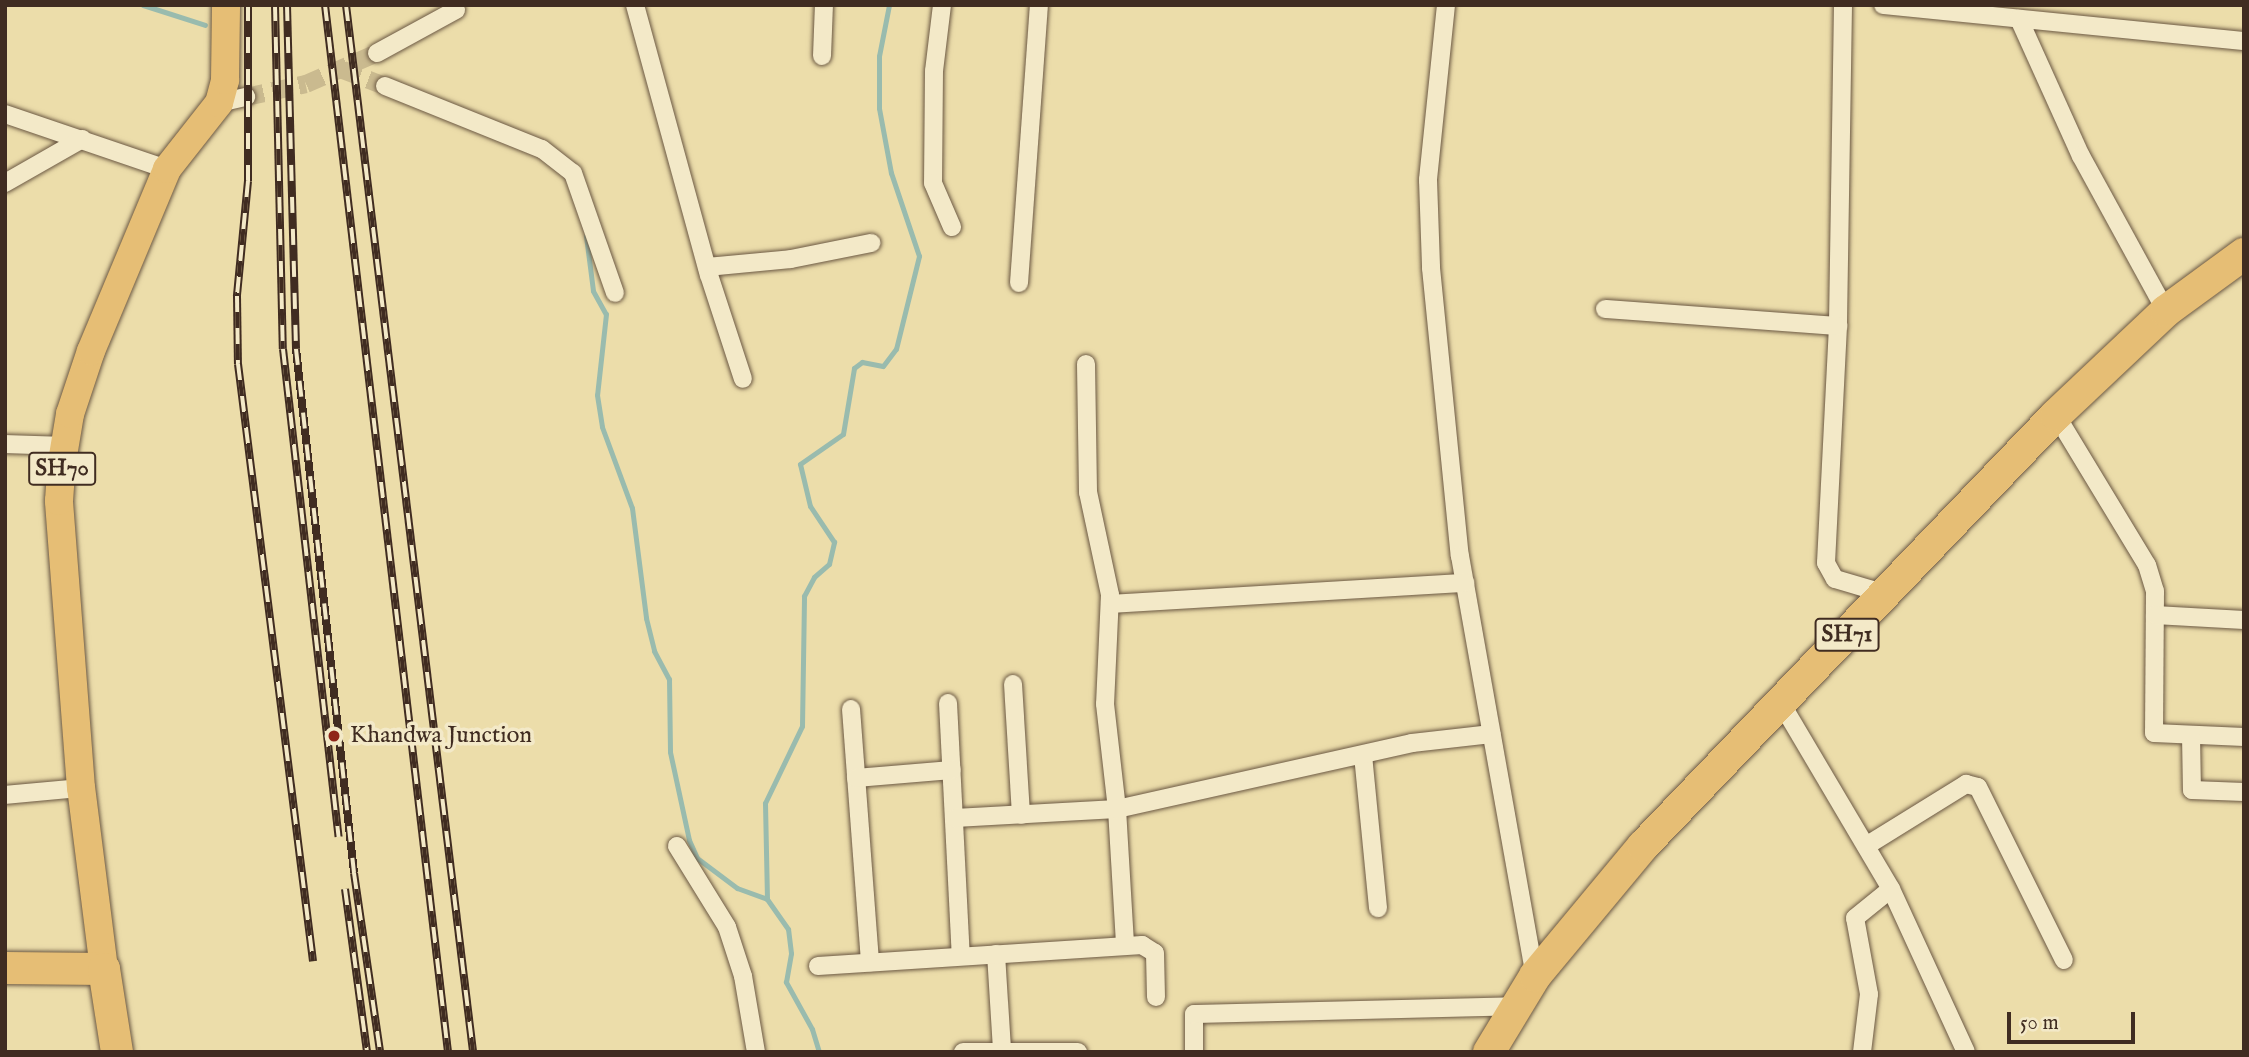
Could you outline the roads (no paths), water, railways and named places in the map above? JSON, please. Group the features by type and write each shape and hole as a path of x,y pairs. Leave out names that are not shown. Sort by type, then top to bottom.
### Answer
{"highway":[{"name":"SH71","path":"1489,1052 1535,976 1643,846 2056,415 2166,311 2244,254"},
{"path":"5,968 104,969"},
{"name":"SH70","path":"104,969 117,1052"}],"main road":[{"name":"SH70","path":"104,969 81,788 59,500 65,446 91,351 167,169 232,100 225,80 226,5"}],"street":[{"path":"635,5 707,267 743,379"},
{"path":"822,56 824,5"},
{"path":"942,5 934,71 933,183 952,226"},
{"path":"1019,283 1039,5"},
{"path":"1447,5 1428,192 1438,346 1465,583 1535,976"},
{"path":"1843,5 1838,326 1826,570 1835,579 1886,594"},
{"path":"1883,5 2244,41"},
{"path":"377,53 455,7"},
{"path":"2019,19 2081,156 2166,311"},
{"path":"385,86 542,149 573,173 615,293"},
{"path":"5,114 167,169"},
{"path":"5,183 82,139"},
{"path":"707,267 791,259 871,243"},
{"path":"1605,309 1838,326"},
{"path":"1086,364 1088,492 1110,604 1105,704 1117,809 1125,944"},
{"path":"2056,415 2147,565 2155,591 2154,733 2244,737"},
{"path":"5,444 65,446"},
{"path":"1110,604 1465,583"},
{"path":"2155,615 2244,620"},
{"path":"1013,684 1021,815"},
{"path":"948,703 961,956"},
{"path":"1781,703 1891,889 1966,1052"},
{"path":"851,709 870,962"},
{"path":"955,818 1117,809 1412,743 1491,734"},
{"path":"2191,735 2193,790 2244,792"},
{"path":"1363,755 1378,908"},
{"path":"856,778 952,769"},
{"path":"1866,846 1966,784 1978,787 2064,960"},
{"path":"5,795 81,788"},
{"path":"677,846 727,927 743,976 756,1052"},
{"path":"1862,1052 1868,994 1855,918 1891,889"},
{"path":"818,966 1125,944 1151,947 1155,953 1157,997"},
{"path":"996,954 1002,1050"},
{"path":"1194,1052 1194,1014 1516,1006"},
{"path":"963,1052 1078,1052"}],"waterway":[{"path":"143,5 205,25"},
{"path":"819,1052 812,1029 786,982 791,953 788,929 767,899 765,803 802,726 804,596 814,577 829,564 834,542 810,506 800,464 843,434 854,368 862,362 883,366 896,349 919,256 891,173 879,108 879,56 889,5"},
{"path":"586,236 593,291 606,314 597,395 602,427 632,508 646,618 654,651 669,679 670,752 689,840 697,858 737,888 767,899"}],"tunnel":[{"path":"246,97 306,84 377,53"},
{"path":"343,70 385,86"}],"railway":[{"path":"248,5 248,181 237,296 238,364 313,961"},
{"path":"275,5 283,349 339,837"},
{"path":"287,5 296,349 354,873 380,1052"},
{"path":"325,5 448,1052"},
{"path":"346,5 473,1052"},
{"path":"345,889 367,1052"}],"place":[{"name":"Khandwa Junction","path":"334,736"}]}
